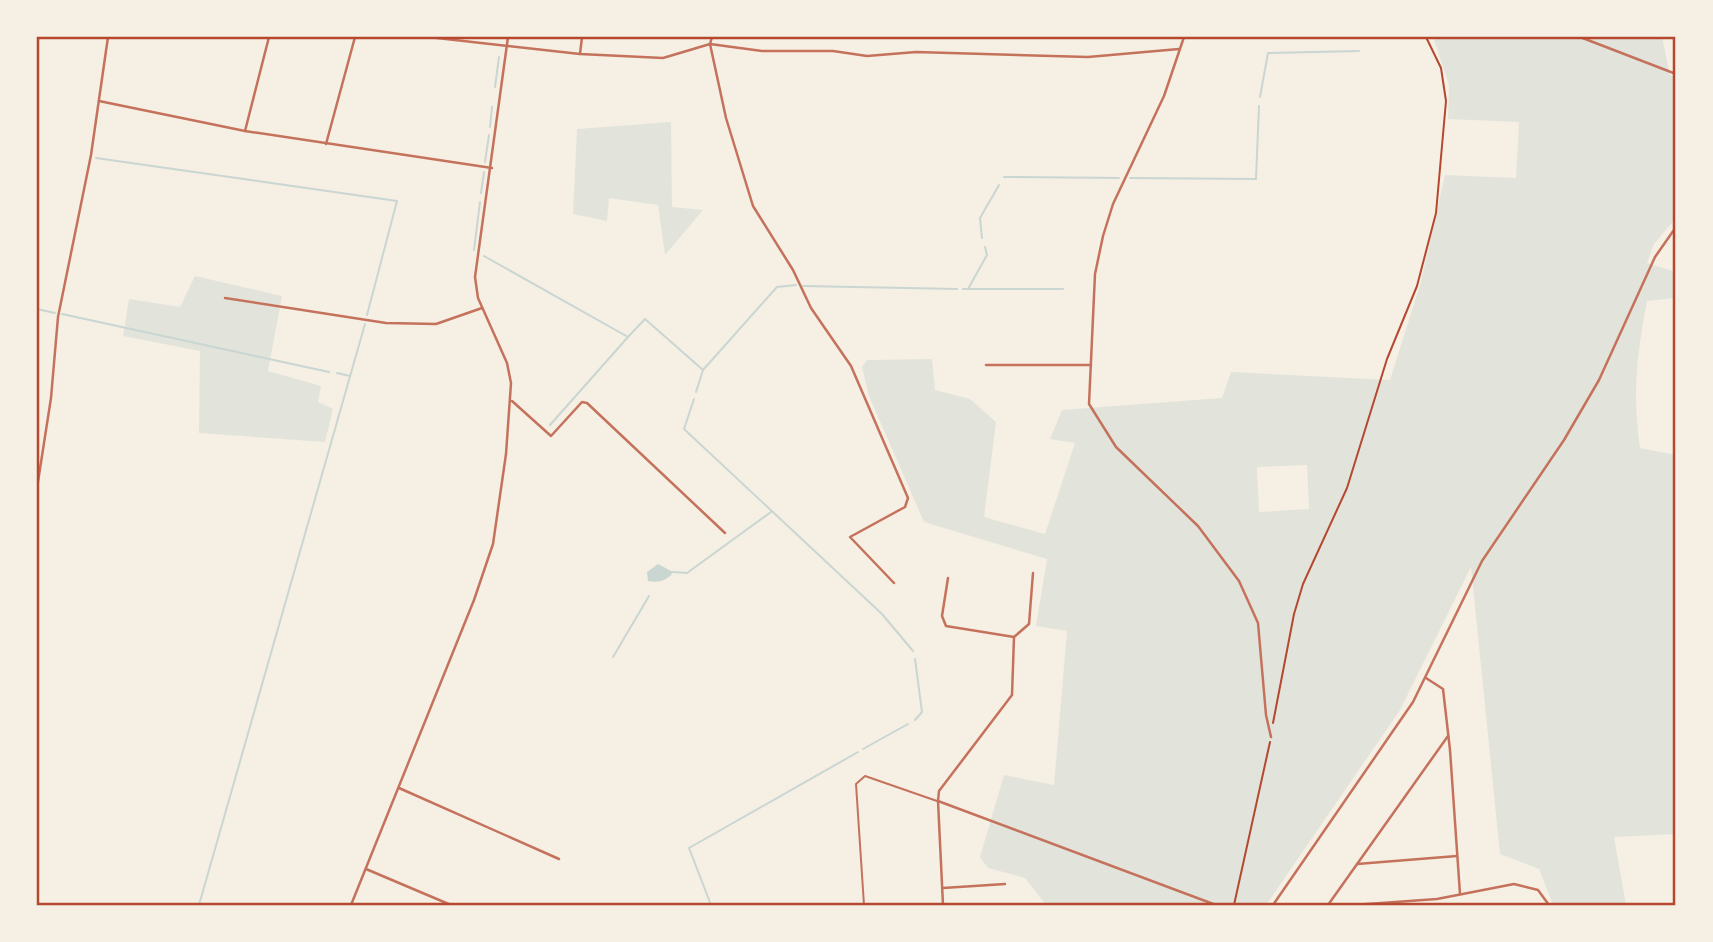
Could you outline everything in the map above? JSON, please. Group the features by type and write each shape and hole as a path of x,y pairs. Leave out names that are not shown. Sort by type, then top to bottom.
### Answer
{"street":[{"path":"37,488 51,398 58,317 99,101 108,37"},
{"path":"245,131 269,37"},
{"path":"326,144 355,37"},
{"path":"428,37 580,54 663,58 710,44 762,51 833,51 867,56 916,52 1088,57 1180,48"},
{"path":"351,905 490,558 512,401 509,372 482,307 475,277 508,37"},
{"path":"580,54 582,37"},
{"path":"712,37 710,44 726,118 753,206 793,270 811,309 850,366 908,498 905,507 850,537 894,583"},
{"path":"1184,37 1164,96 1113,204 1103,236 1095,274 1089,404 1116,447 1198,526 1225,559 1245,593 1258,623 1266,715 1271,737"},
{"path":"1580,37 1676,74"},
{"path":"99,101 245,131 492,168"},
{"path":"1273,905 1407,713 1482,561 1564,440 1589,398 1607,366 1655,257 1676,227"},
{"path":"225,298 396,323 436,324 482,307"},
{"path":"986,365 1092,365"},
{"path":"512,401 551,436 582,402 587,403 725,533"},
{"path":"943,905 939,791 1012,695 1014,637 1029,624 1034,573"},
{"path":"948,578 942,617 946,626 1014,637"},
{"path":"1426,678 1443,689 1460,894"},
{"path":"1328,905 1448,736"},
{"path":"399,788 559,859"},
{"path":"938,801 1216,905"},
{"path":"1357,864 1377,865 1457,856"},
{"path":"366,869 451,905"},
{"path":"943,888 1005,884"},
{"path":"1353,905 1437,899 1521,884 1538,890 1549,905"},
{"path":"1437,899 1438,905"}],"lane":[{"path":"864,905 856,784 860,778 865,776 938,801"}],"path":[{"path":"1273,724 1294,614 1303,584 1347,488 1387,359 1417,286 1436,213 1446,101 1441,68 1426,37"},
{"path":"1234,905 1271,737"}],"shaded area":[{"path":"1433,37 1662,37 1670,75 1676,78 1676,218 1654,244 1647,263 1676,272 1676,298 1647,301 1638,357 1636,392 1640,448 1676,455 1676,834 1614,837 1626,905 1553,905 1539,869 1500,854 1471,567 1400,710 1266,905 1046,905 1025,878 988,868 980,857 1004,775 1054,785 1067,631 1036,626 1047,559 924,522 869,396 862,367 867,360 932,359 935,390 970,399 996,422 984,517 1045,534 1075,443 1050,439 1062,410 1222,398 1231,372 1390,380 1420,285 1445,175 1516,178 1519,122 1448,119 1449,85","holes":["1307,465 1309,509 1259,512 1257,467"]},
{"path":"671,122 672,207 703,210 665,255 658,205 609,198 607,221 573,214 577,129"},
{"path":"195,276 282,296 268,371 321,386 318,402 333,409 325,442 199,433 200,351 123,336 129,299 180,307"},
{"path":"658,564 673,572 662,581 648,581 647,572"}],"waterway":[{"path":"1260,97 1268,53 1359,51"},
{"path":"495,87 499,57"},
{"path":"1130,178 1256,179 1259,106"},
{"path":"490,127 492,107"},
{"path":"485,162 489,135"},
{"path":"96,158 397,201 367,315"},
{"path":"481,193 484,172"},
{"path":"1004,177 1119,178"},
{"path":"982,238 980,218 999,185"},
{"path":"474,250 480,202"},
{"path":"963,289 968,289 987,255 985,247"},
{"path":"484,256 628,337 645,319 703,370"},
{"path":"696,392 703,370 777,287 796,285"},
{"path":"803,286 957,289"},
{"path":"968,289 1063,289"},
{"path":"37,309 55,313"},
{"path":"62,314 329,372"},
{"path":"199,905 365,324"},
{"path":"550,425 628,337"},
{"path":"337,373 350,376"},
{"path":"694,399 684,429 882,614 913,651"},
{"path":"673,572 687,573 771,512"},
{"path":"613,657 649,596"},
{"path":"915,659 922,712 915,720"},
{"path":"863,749 908,724"},
{"path":"711,905 689,848 858,752"}]}
